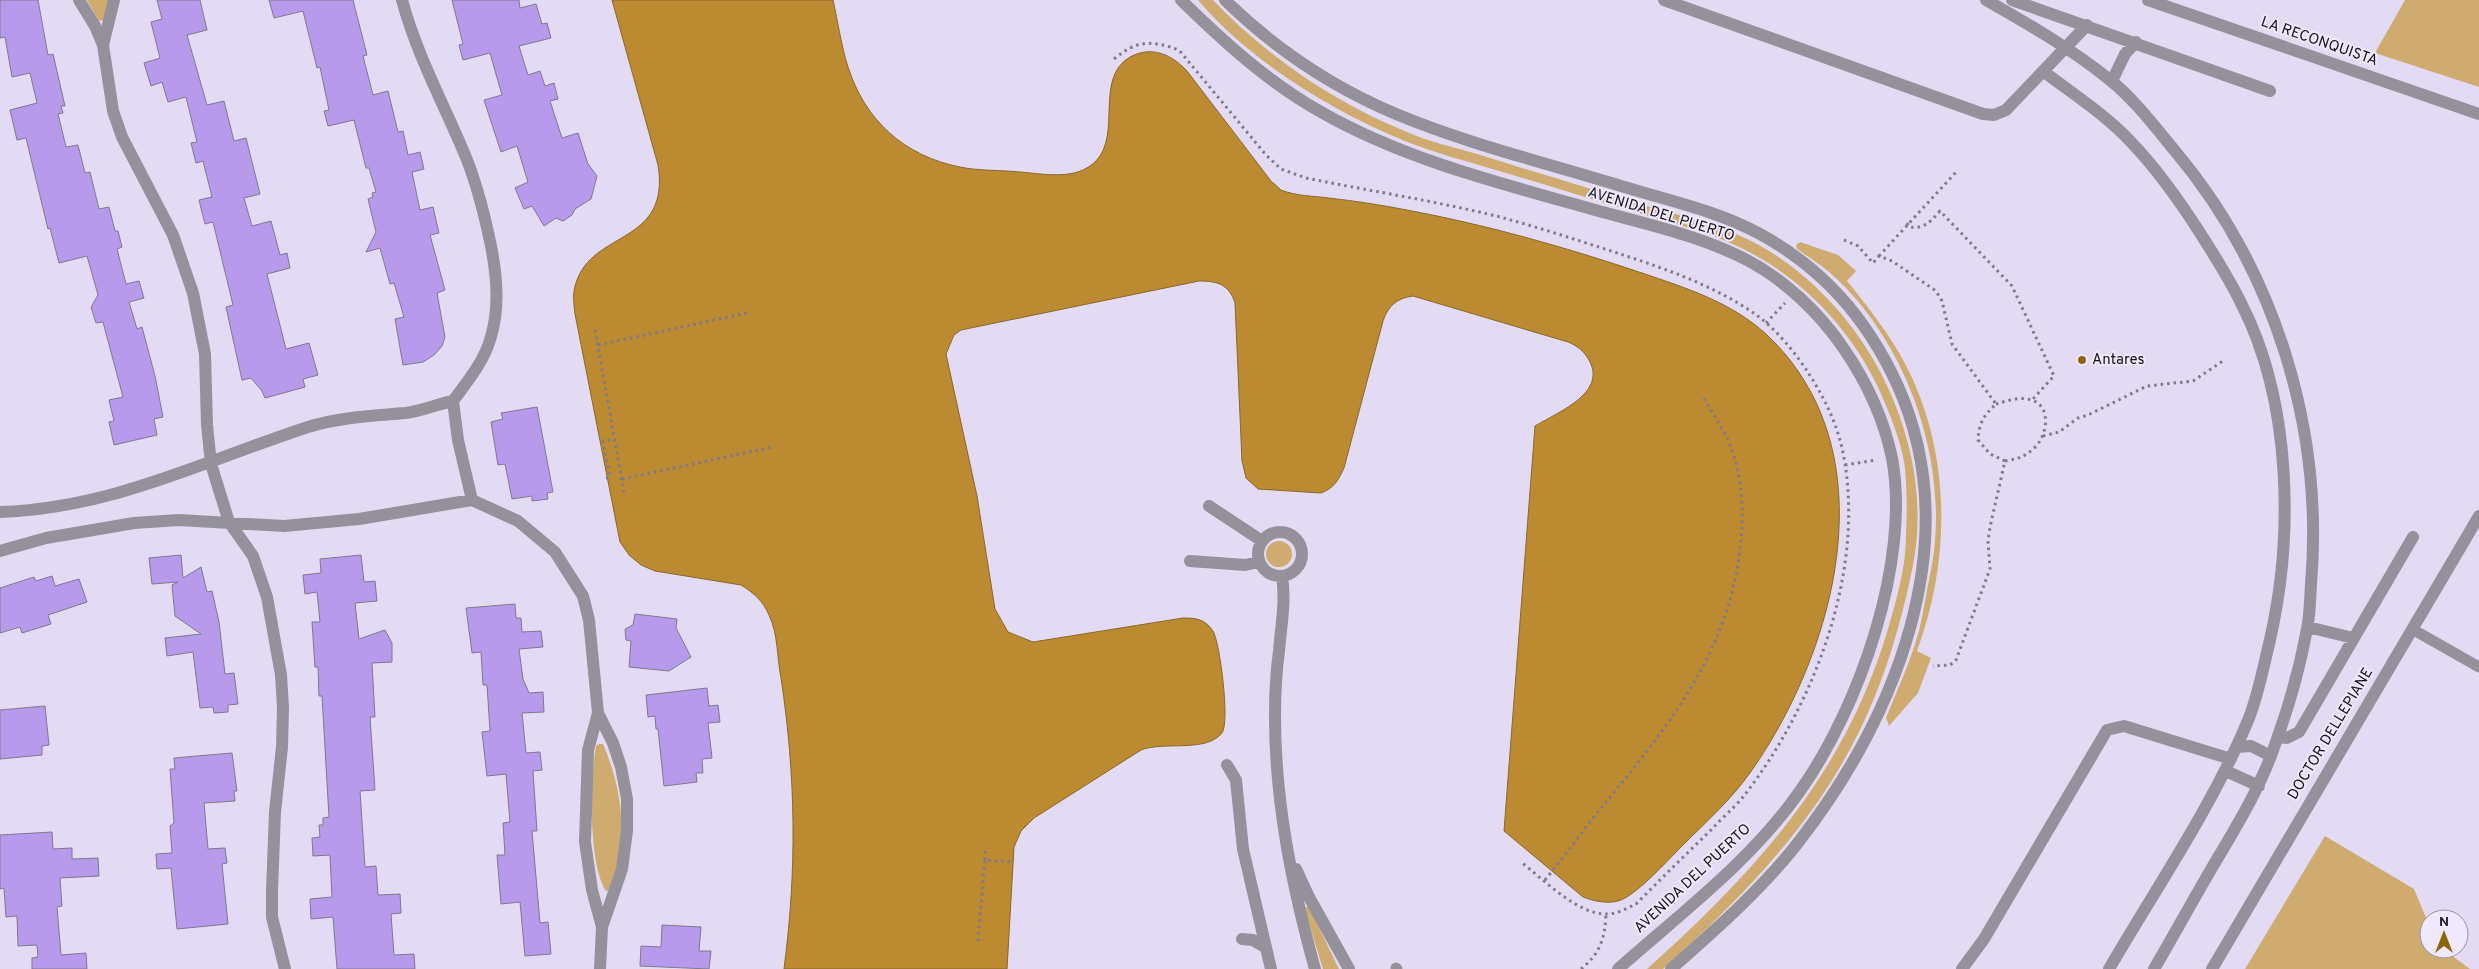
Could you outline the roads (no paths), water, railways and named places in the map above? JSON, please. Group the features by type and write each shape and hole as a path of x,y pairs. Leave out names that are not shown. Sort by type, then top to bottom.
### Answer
{"street":[{"path":"79,0 95,26 103,45 113,111 122,137 154,193 173,235 193,293 205,354 208,387 207,425 211,464 229,522 253,556 267,597 281,675 282,747 275,812 272,917 285,969"},
{"path":"103,45 114,0"},
{"path":"0,512 86,501 153,484 310,427 346,418 407,413 453,401 480,364 490,341 496,300 493,260 486,220 475,183 463,149 420,53 402,0"},
{"name":"AVENIDA DEL PUERTO","path":"1181,0 1245,60 1280,86 1320,112 1368,136 1420,158 1472,175 1682,235 1721,249 1768,273 1794,293 1835,335 1868,388 1892,457 1895,511 1894,538 1890,566 1874,634 1847,705 1821,758 1786,810 1748,854 1618,969"},
{"name":"AVENIDA DEL PUERTO","path":"1225,0 1268,39 1307,66 1350,92 1394,113 1437,130 1687,206 1763,235 1816,270 1836,291 1872,338 1905,402 1920,452 1927,502 1926,543 1913,615 1897,665 1866,739 1838,786 1800,839 1713,932 1671,969"},
{"path":"1664,0 1983,114 1994,115 2006,110 2088,25"},
{"path":"1986,0 2065,48 2112,81 2194,173 2212,200 2259,282 2274,319 2295,388 2311,476 2315,542 2308,627 2297,674 2278,737 2258,786 2154,969"},
{"path":"2012,0 2088,25 2270,91"},
{"name":"LA RECONQUISTA","path":"2148,0 2479,114"},
{"path":"2112,81 2125,54 2136,42"},
{"path":"2043,72 2130,140 2182,204 2242,304 2266,370 2276,409 2284,491 2283,570 2278,608 2250,715 2229,765 2109,969"},
{"path":"453,401 458,440 472,500"},
{"path":"0,551 46,538 134,523 179,520 284,526 359,519 472,500 518,521 539,536 555,552 583,596 589,620 598,713 616,751 628,799 628,831 622,869 602,927 600,969"},
{"path":"1209,506 1262,542"},
{"name":"DOCTOR DELLEPIANE","path":"2212,969 2479,516"},
{"path":"1280,532 1294,536 1299,542 1302,556 1296,570 1282,576 1268,573 1259,562 1258,548 1262,542 1273,533 1280,532"},
{"path":"2278,737 2286,738 2299,732 2413,537"},
{"path":"1190,560 1246,565 1259,562"},
{"path":"1282,576 1284,599 1276,679 1276,743 1279,806 1301,918 1315,969"},
{"path":"2308,627 2353,638"},
{"path":"598,713 588,750 585,842 592,890 602,927"},
{"path":"1962,969 1984,939 2107,730 2124,726 2229,765 2258,786"},
{"path":"2236,747 2251,746 2271,756"},
{"path":"1227,765 1236,780 1243,850 1271,969"},
{"path":"1287,848 1309,897 1349,969"},
{"path":"1242,939 1254,940 1265,947"}],"lane":[{"path":"2412,629 2479,668"}],"place":[{"name":"Antares","path":"2082,360"}]}
